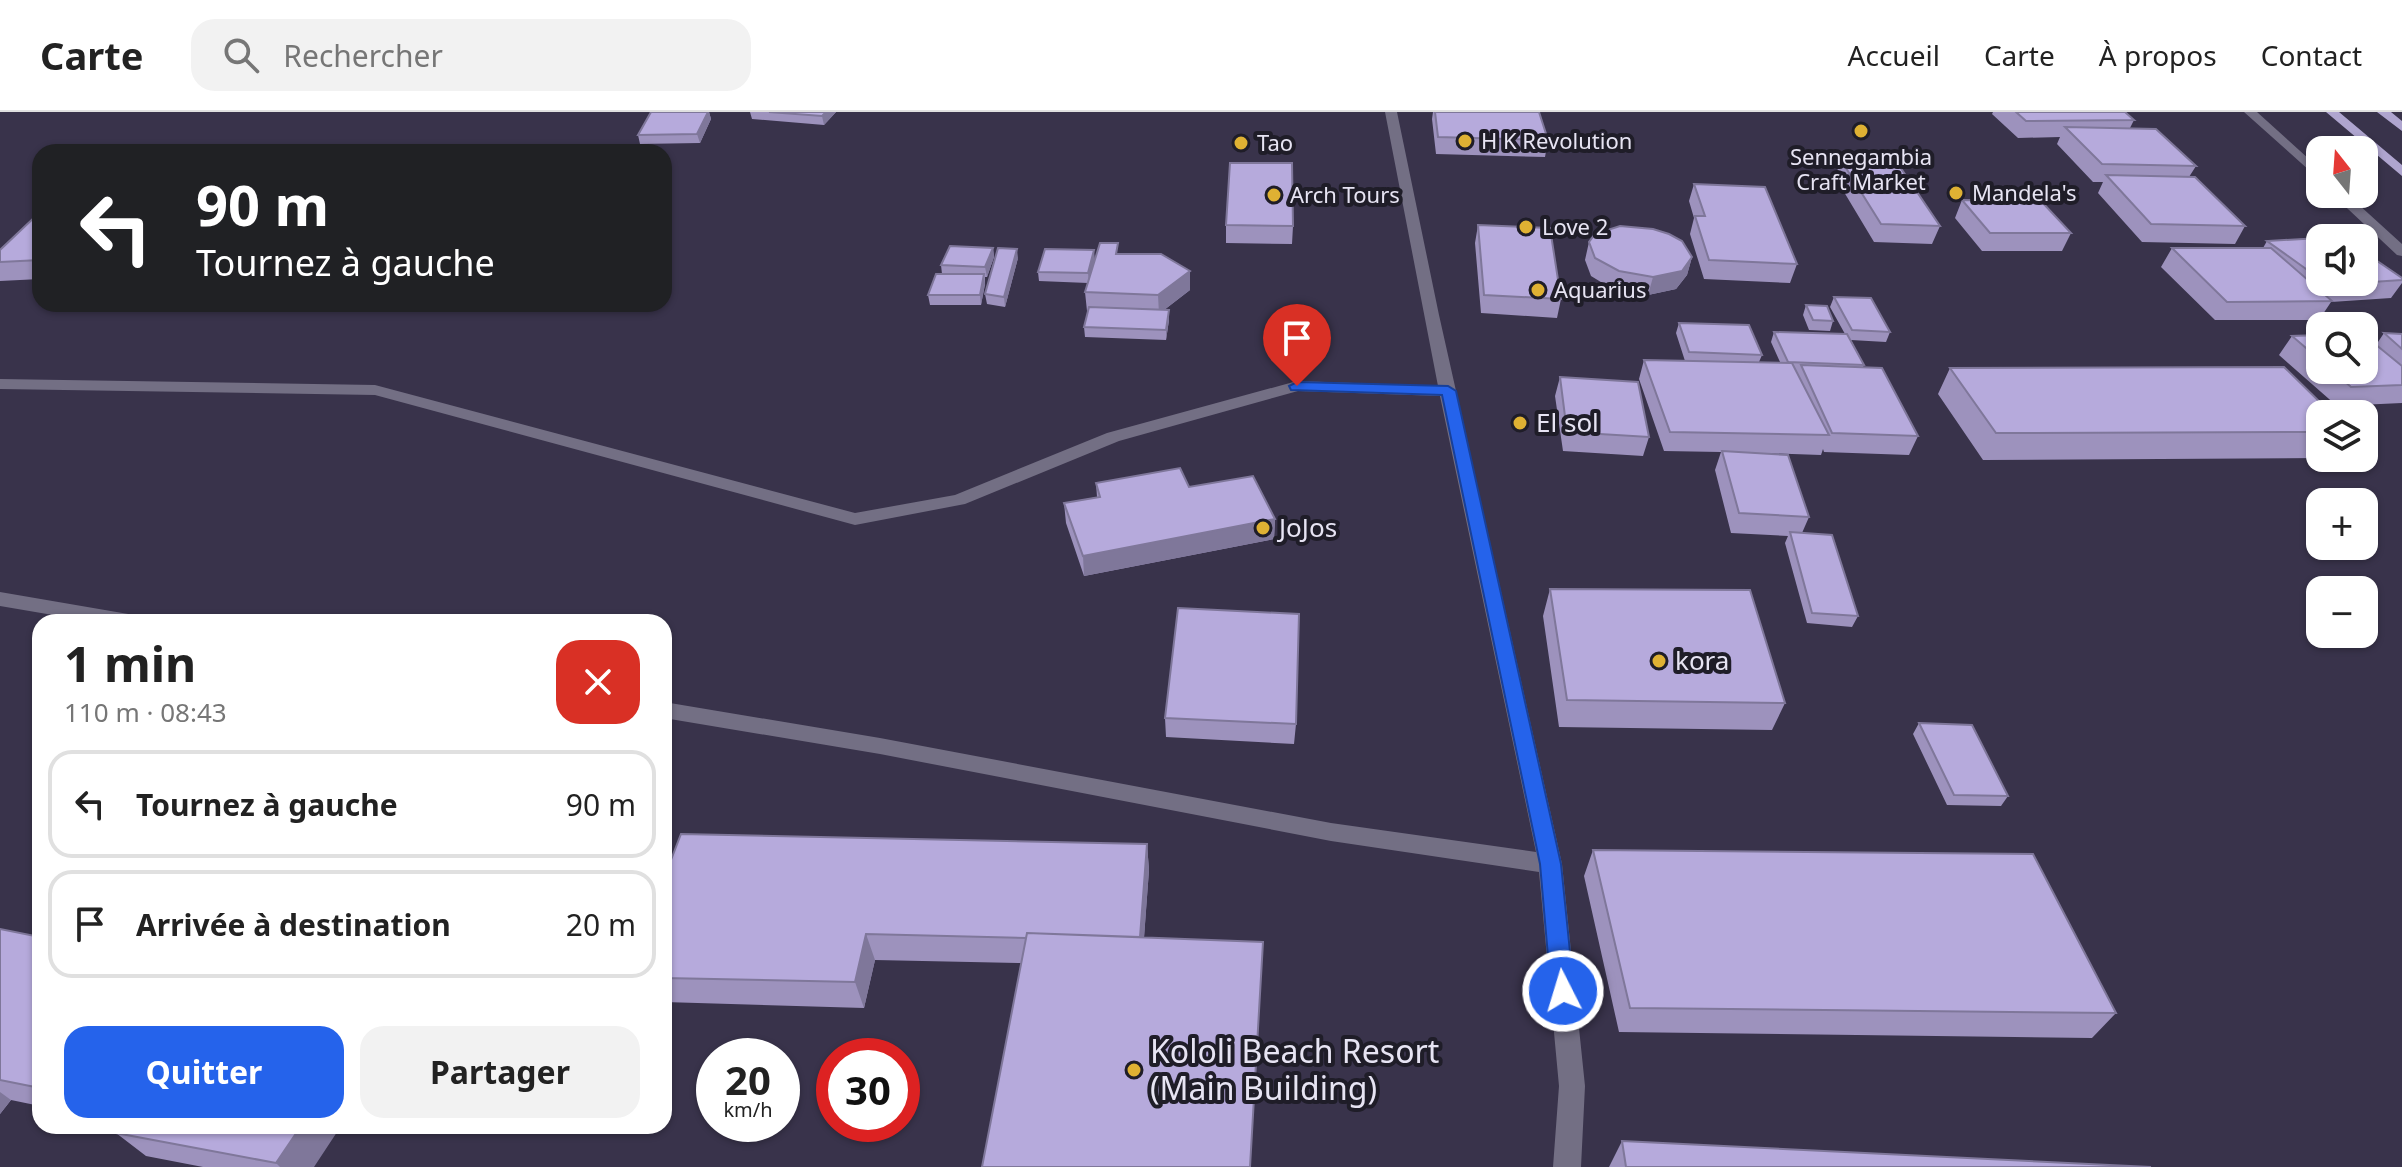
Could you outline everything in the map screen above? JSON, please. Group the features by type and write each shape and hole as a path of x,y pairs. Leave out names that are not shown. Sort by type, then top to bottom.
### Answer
{"main road":[{"path":"2332,112 2402,172"},
{"path":"2383,112 2402,127"}],"street":[{"path":"1391,112 1550,864 1572,1086 1567,1167"},
{"path":"2250,112 2306,163"},
{"path":"2354,208 2402,252"},
{"path":"0,384 375,390 855,519 959,500 1113,437 1297,386 1448,391"},
{"path":"0,599 87,614"},
{"path":"672,711 880,746 1331,832 1550,864"}],"building":[{"path":"651,112 708,112 697,134 638,135"},
{"path":"769,112 826,112 822,116"},
{"path":"1435,112 1539,112 1548,140 1438,137"},
{"path":"2016,112 2125,112 2134,120 2026,121"},
{"path":"2065,127 2156,129 2196,166 2102,164"},
{"path":"1841,160 1896,161 1940,226 1881,224"},
{"path":"1230,163 1292,163 1293,226 1226,225"},
{"path":"2106,175 2195,177 2245,226 2151,224"},
{"path":"1694,184 1765,187 1797,264 1709,260 1695,216 1705,216"},
{"path":"1962,200 2041,201 2071,233 1990,233"},
{"path":"32,220 32,260 0,262 0,250"},
{"path":"1478,225 1550,228 1561,299 1484,295"},
{"path":"1620,226 1669,234 1682,241 1692,257 1682,271 1653,277 1619,271 1595,258 1589,242 1595,234"},
{"path":"2306,239 2306,269 2267,241"},
{"path":"1100,243 1118,243 1116,254 1161,254 1190,271 1158,295 1085,292"},
{"path":"950,246 993,248 985,267 941,265"},
{"path":"998,248 1017,249 1004,297 985,294"},
{"path":"2172,248 2271,248 2306,278 2306,296 2326,296 2332,301 2227,302"},
{"path":"1045,249 1094,250 1088,273 1038,272"},
{"path":"2378,262 2402,278 2378,282"},
{"path":"936,274 984,274 980,295 928,295"},
{"path":"1834,297 1871,298 1890,332 1852,330"},
{"path":"1806,305 1827,306 1833,321 1813,320"},
{"path":"1089,307 1169,310 1166,330 1084,327"},
{"path":"1679,323 1749,325 1762,355 1689,352"},
{"path":"1774,332 1847,334 1864,365 1788,362"},
{"path":"2384,333 2402,334 2402,349"},
{"path":"2292,336 2306,336 2306,348"},
{"path":"2378,346 2402,366 2402,385 2351,387 2348,384 2378,384"},
{"path":"1644,360 1792,363 1829,435 1670,432"},
{"path":"1801,365 1882,368 1918,436 1832,433"},
{"path":"2284,367 2318,400 2306,400 2306,432 1996,433 1950,368"},
{"path":"1560,377 1638,382 1649,437 1567,432"},
{"path":"1722,451 1788,455 1809,517 1739,513"},
{"path":"1180,468 1189,487 1253,476 1275,519 1083,556 1064,503 1100,497 1096,483"},
{"path":"1790,532 1832,535 1858,616 1812,613"},
{"path":"1550,589 1750,590 1785,703 1567,700"},
{"path":"1178,608 1299,614 1296,724 1165,718"},
{"path":"1919,723 1972,725 2008,796 1954,795"},
{"path":"681,834 1147,844 1140,937 1027,933 1026,938 866,934 855,982 672,978 672,857"},
{"path":"1593,850 2033,854 2116,1013 1630,1008"},
{"path":"0,929 32,935 32,1086 0,1080"},
{"name":"Kololi Beach Resort (Main Building)","path":"1027,933 1263,942 1250,1167 982,1167"},
{"path":"121,1134 296,1134 276,1163"},
{"path":"1622,1141 2151,1167 1626,1167"}],"place":[{"name":"Sennegambia Craft Market","path":"1861,131"},
{"name":"H K Revolution","path":"1465,141"},
{"name":"Tao","path":"1241,143"},
{"name":"Mandela's","path":"1956,193"},
{"name":"Arch Tours","path":"1274,195"},
{"name":"Love 2","path":"1526,227"},
{"name":"Aquarius","path":"1538,290"},
{"name":"El sol","path":"1520,423"},
{"name":"JoJos","path":"1263,528"},
{"name":"kora","path":"1659,661"},
{"name":"Kololi Beach Resort (Main Building)","path":"1134,1070"}],"route":[{"path":"1297,386 1448,391 1550,864 1563,991"}]}
